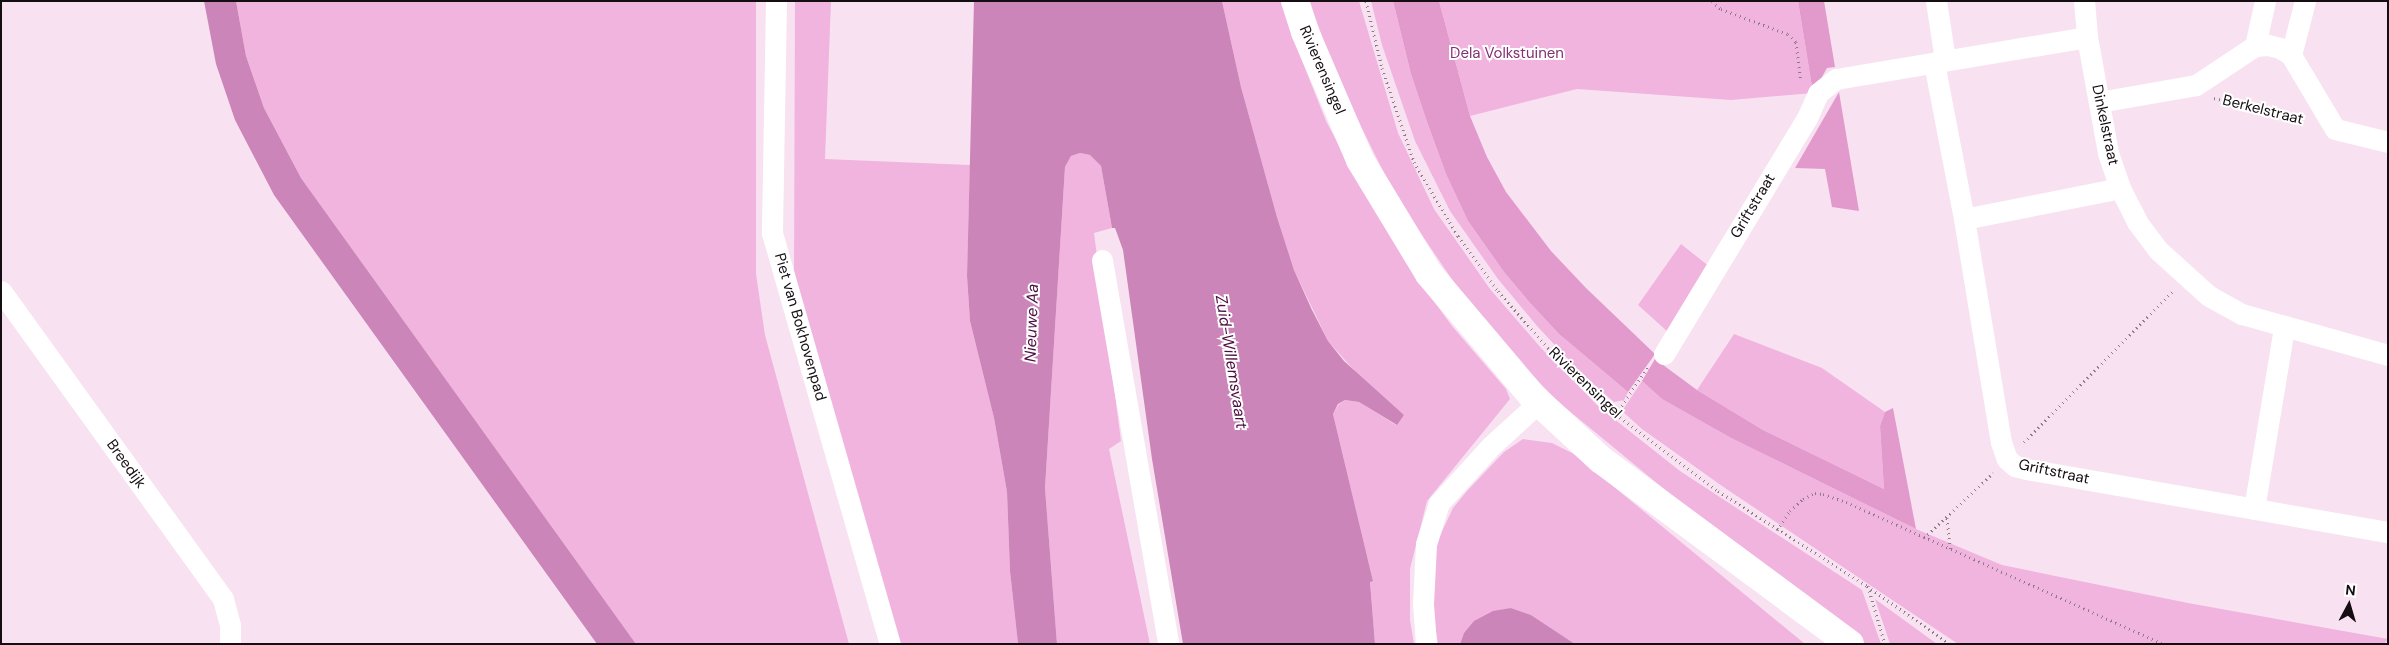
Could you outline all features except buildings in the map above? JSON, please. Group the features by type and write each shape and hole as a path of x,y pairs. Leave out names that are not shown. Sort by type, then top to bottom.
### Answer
{"main road":[{"name":"Rivierensingel","path":"1295,1 1305,32 1360,160 1424,266 1539,402 1600,459 1850,644"}],"street":[{"name":"Piet van Bokhovenpad","path":"776,1 772,232 890,644"},
{"name":"Griftstraat","path":"1936,1 1940,61 1964,218 2001,442 2007,458 2016,466 2026,469 2388,532"},
{"name":"Dinkelstraat","path":"2084,1 2087,37 2108,153 2120,188 2137,222 2159,251 2209,296 2242,314 2284,328 2388,354"},
{"path":"2265,1 2255,46 2280,48 2291,55 2304,1"},
{"name":"Griftstraat","path":"1664,354 1806,118 1818,93 1836,79 2087,37"},
{"name":"Berkelstraat","path":"2099,102 2196,85 2255,46"},
{"name":"Berkelstraat","path":"2291,55 2335,129"},
{"path":"2335,129 2388,142"},
{"path":"1964,218 2120,188"},
{"path":"1102,260 1168,644"},
{"name":"Breedijk","path":"1,291 223,599 230,625 230,644"},
{"path":"2254,508 2284,328"},
{"path":"1426,644 1423,604 1426,544 1440,503 1491,446 1539,402"}],"path":[{"name":"Rivierensingel","path":"1366,1 1382,68 1414,162 1458,236 1498,291 1548,348 1616,414 1718,491 1867,586 1950,644"},
{"path":"1712,1 1721,9 1788,34 1796,42 1806,118"},
{"name":"Berkelstraat","path":"2196,85 2208,96 2335,129"},
{"path":"1924,538 1947,518 2187,278"},
{"path":"1616,414 1654,358 1664,354"},
{"path":"1778,530 1790,511 1808,495 1815,493 1846,502 2164,644"},
{"path":"1947,518 1950,549"},
{"path":"1867,586 1885,644"}],"green space":[{"path":"236,1 756,1 756,274 765,335 849,644 636,644 301,178 264,108 246,56"},
{"path":"795,1 831,1 825,159 970,165 967,276 970,321 994,418 1007,492 1010,571 1018,644 895,644 794,277"},
{"path":"1222,1 1282,1 1299,53 1326,121 1344,155 1411,270 1452,326 1506,389 1510,399 1427,501 1410,569 1410,620 1414,644 1375,644 1370,581 1373,581 1333,414 1339,404 1345,400 1359,402 1396,425 1404,415 1361,378 1328,341 1294,270 1277,217 1241,87"},
{"path":"1309,1 1359,1 1398,133 1434,209 1490,289 1541,348 1599,407 1680,471 1862,590 1881,644 1864,644 1709,526 1556,400 1509,350 1460,291 1419,231 1385,175 1339,82"},
{"path":"1371,1 1393,1 1411,74 1426,119 1446,174 1468,221 1504,272 1559,334 1628,392 1624,400 1614,402 1580,372 1537,326 1498,279 1450,211 1415,141 1382,45"},
{"name":"Dela Volkstuinen","path":"1439,1 1798,1 1813,93 1731,100 1577,89 1470,116"},
{"path":"1080,153 1090,155 1101,166 1112,228 1094,233 1121,441 1109,449 1150,644 1057,644 1045,488 1065,167 1071,156"},
{"path":"1681,244 1710,267 1668,332 1638,305"},
{"path":"1734,334 1822,368 1885,412 1880,426 1884,489 1763,430 1697,390"},
{"path":"1642,381 1662,399 1731,438 1916,529 2002,565 2188,603 2388,639 2384,644 1958,644 1722,486 1642,429 1622,411"},
{"path":"1523,439 1552,443 1574,454 1805,644 1575,644 1531,615 1511,608 1464,633 1460,644 1438,644 1433,611 1431,565 1437,542 1453,508 1467,491 1504,452"},
{"path":"1875,599 1937,644 1890,644"}],"shaded area":[{"path":"1393,1 1439,1 1470,116 1487,157 1506,192 1551,251 1586,288 1655,354 1628,392 1559,334 1504,272 1468,221 1446,174 1426,119 1411,74"},
{"path":"1798,1 1824,1 1835,67 1827,68 1813,93"},
{"path":"1839,92 1859,211 1832,207 1825,169 1795,168"},
{"path":"1655,359 1697,390 1763,430 1884,489 1880,426 1885,412 1893,408 1916,529 1731,438 1662,399 1642,381"}],"water":[{"path":"204,1 236,1 246,56 264,108 301,178 636,644 597,644 274,195 235,120 216,64"},
{"path":"974,1 1222,1 1241,87 1277,217 1294,270 1328,341 1344,361 1404,415 1397,425 1359,402 1345,400 1338,404 1333,414 1373,581 1370,582 1375,644 1183,644 1152,459 1123,250 1115,228 1112,228 1101,166 1090,155 1080,153 1071,156 1065,167 1045,488 1057,644 1018,644 1010,571 1007,492 994,418 970,321 967,276"},
{"path":"1511,608 1531,615 1575,644 1460,644 1464,633 1474,621 1493,611"}],"water label":[{"name":"Nieuwe Aa","path":"1032,323"},
{"name":"Zuid-Willemsvaart","path":"1231,362"}]}
